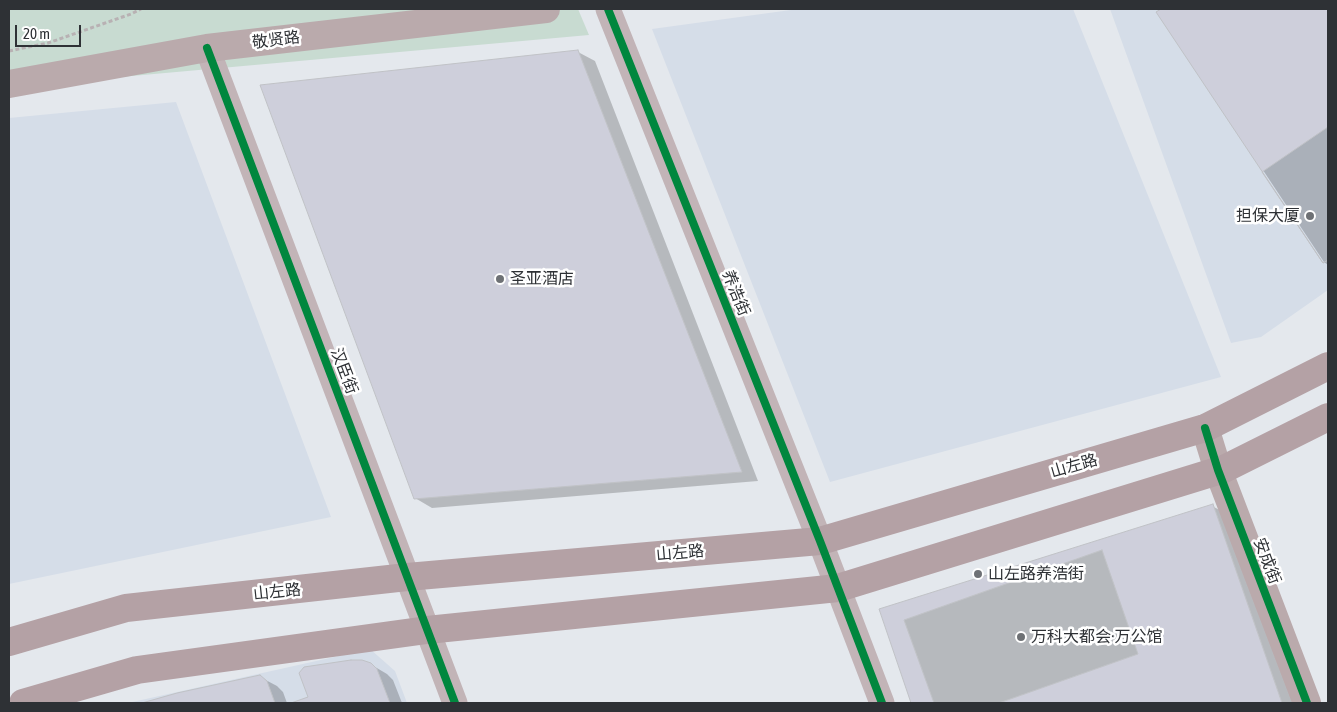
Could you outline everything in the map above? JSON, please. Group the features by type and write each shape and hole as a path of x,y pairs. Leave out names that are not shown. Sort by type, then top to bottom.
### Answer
{"main road":[{"name":"敬贤路","path":"9,84 207,48 546,9"},
{"name":"山左路","path":"9,642 126,608 407,578 820,541 1205,428 1328,366"},
{"path":"23,703 137,670 427,630 838,588 1224,469 1328,417"},
{"name":"安成街","path":"1205,428 1218,470 1307,703"}],"street":[{"name":"养浩街","path":"608,9 820,541 882,703"},
{"name":"汉臣街","path":"207,48 455,703"}],"path":[{"path":"9,51 48,43 141,9"}],"shaded area":[{"path":"798,9 1073,9 1221,377 830,482 652,29"},
{"path":"1110,9 1328,9 1328,290 1261,337 1231,343"},
{"path":"176,102 331,517 9,584 9,118"},
{"path":"370,649 395,671 407,703 128,703"}],"green space":[{"path":"9,9 578,9 589,35 9,87"}],"building":[{"path":"1161,9 1328,9 1328,260 1323,263 1156,12"},
{"name":"圣亚酒店","path":"578,50 742,472 414,499 260,85"},
{"name":"担保大厦","path":"1328,127 1328,260 1323,263 1262,172"},
{"path":"1213,504 1282,703 911,703 879,609"},
{"name":"万科大都会·万公馆","path":"1102,550 1138,654 999,703 934,703 904,620"},
{"path":"362,660 371,663 377,669 390,703 291,703 308,697 299,673 304,667"},
{"path":"260,675 267,681 275,703 142,703 177,693"}],"cycle path":[{"path":"608,9 820,541 882,703"},
{"path":"207,48 455,703"},
{"path":"1205,428 1218,470 1307,703"}],"place":[{"name":"担保大厦","path":"1310,216"},
{"name":"圣亚酒店","path":"500,279"},
{"name":"山左路养浩街","path":"978,574"},
{"name":"万科大都会·万公馆","path":"1021,637"}]}
